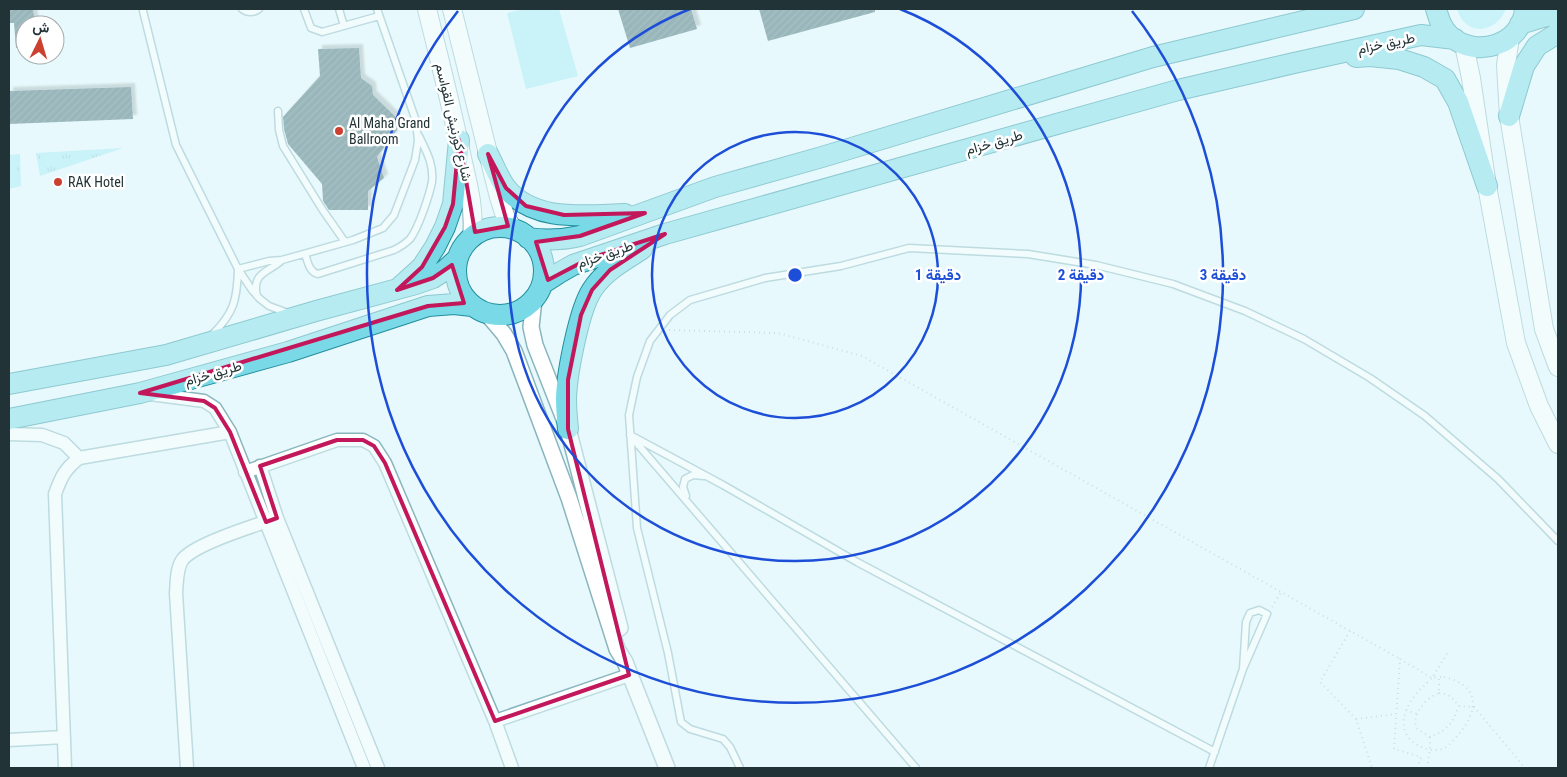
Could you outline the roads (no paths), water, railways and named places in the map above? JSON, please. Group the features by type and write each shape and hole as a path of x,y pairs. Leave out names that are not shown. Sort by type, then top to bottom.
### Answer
{"main road":[{"name":"شارع كورنيش القواسم","path":"427,9 472,208 474,222 472,237"},
{"name":"شارع كورنيش القواسم","path":"452,9 505,216 520,234"},
{"name":"طريق خزام","path":"520,234 547,241 580,236 715,187 822,157 1153,57 1354,9"},
{"path":"1436,9 1440,22 1450,36 1460,42 1471,78 1487,186 1516,343 1539,406 1558,444"},
{"path":"1558,14 1518,23 1506,66 1510,116 1544,329 1558,367"},
{"name":"طريق خزام","path":"538,292 558,273 573,265 665,234 1178,90 1420,35 1460,42 1476,48 1489,47 1501,43 1518,23"},
{"path":"1510,116 1524,66 1537,46 1558,33"},
{"path":"1294,63 1370,56 1399,59 1424,67 1445,79 1458,102 1487,186"},
{"path":"397,290 422,266 445,228 453,204 458,140"},
{"path":"488,154 506,188 526,206 543,212 564,215 645,213"},
{"path":"9,384 166,355 316,311 397,290 433,278 445,270 457,259 463,247 472,237 485,230 499,228 520,234 539,251 544,267 538,292 520,310 504,315 480,310 461,292 456,276 457,259"},
{"path":"568,429 566,398 568,380 581,315 592,290 610,270 665,234"},
{"name":"طريق خزام","path":"9,419 140,393 288,352 428,306 454,304 480,310"},
{"path":"9,427 53,411"}],"street":[{"path":"538,292 532,327 535,345 568,429 625,647 627,668"},
{"path":"480,310 504,334 514,351 569,498 617,649 627,668 668,768"},
{"path":"140,393 204,401 215,408 230,432 245,472 272,520 378,768"},
{"path":"65,768 55,494 61,477 69,466 79,458 230,432"},
{"path":"9,434 42,435 64,443 79,458"},
{"path":"245,472 337,440 363,440 374,446 385,463 495,722 512,768"},
{"path":"260,466 272,520 364,768"},
{"path":"187,768 176,593 182,560 194,550 272,520"},
{"path":"495,722 627,668"},
{"path":"9,740 64,737"}],"lane":[{"path":"242,9 248,12 259,9"},
{"path":"238,268 305,254 383,228 394,215 417,151 418,134 416,121 378,12 344,26 317,32 310,28 304,9"},
{"path":"339,9 344,26"},
{"path":"143,11 176,145 238,268 258,297 269,306 292,314 316,311"},
{"path":"278,111 279,130 284,146 322,209 345,242"},
{"path":"305,254 311,270 313,273 318,274 400,248 409,239 416,229 433,174 431,161 418,134"},
{"path":"740,768 730,747 723,739 690,729 681,722 668,653 637,528 629,416 637,377 650,341 670,316 690,300 765,278 841,266 909,248 1028,254 1096,265 1173,284 1245,311 1304,339 1370,378 1425,416 1498,479 1558,541"},
{"path":"258,297 256,286 260,275 282,260"},
{"path":"198,346 219,328 233,307 237,292 238,268"},
{"path":"630,435 707,476 857,562 1215,752"},
{"path":"630,435 916,768"},
{"path":"687,500 683,487 685,479 692,475 707,476"},
{"path":"1209,768 1243,669 1268,614 1259,610 1250,612 1246,622 1243,669"}],"place":[{"name":"Al Maha Grand Ballroom","path":"339,131"},
{"name":"RAK Hotel","path":"58,182"}]}
